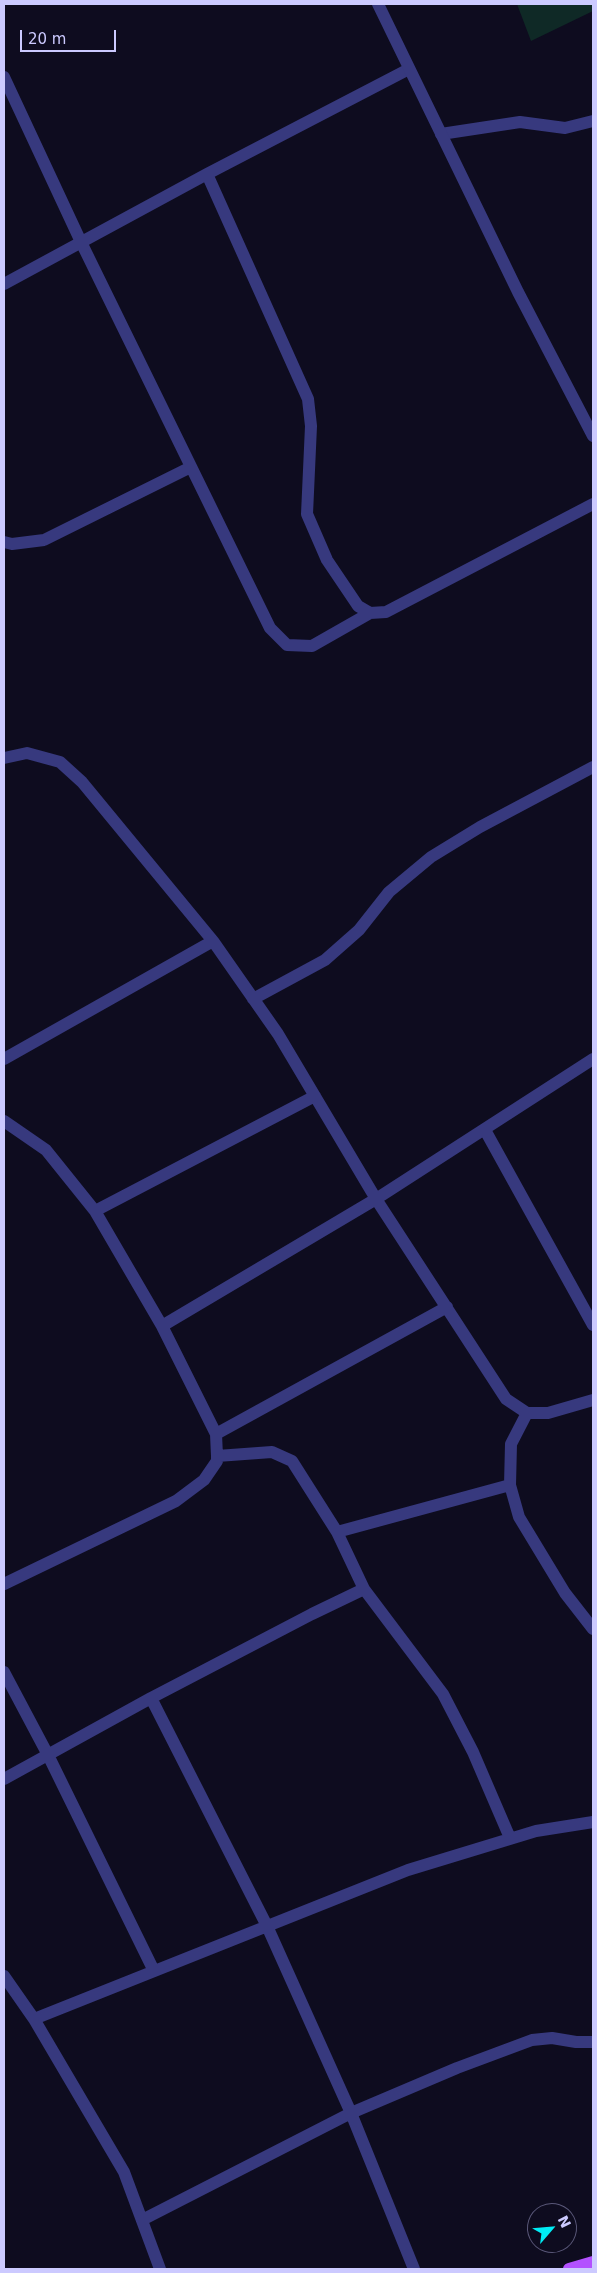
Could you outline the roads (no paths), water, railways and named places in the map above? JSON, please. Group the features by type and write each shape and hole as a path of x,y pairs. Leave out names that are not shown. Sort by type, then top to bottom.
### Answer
{"main road":[{"path":"569,2269 593,2262"}],"street":[{"path":"378,4 518,292 593,436"},
{"path":"4,284 207,174 409,69"},
{"path":"4,76 81,242 270,628 287,645 312,646 370,613 386,612 593,504"},
{"path":"440,134 520,122 565,128 593,121"},
{"path":"207,174 308,399 311,426 307,514 327,560 358,606 370,613"},
{"path":"4,542 12,544 44,540 191,467"},
{"path":"4,758 27,753 60,762 82,782 213,941 278,1034 376,1199 506,1399 527,1413 548,1413 593,1400"},
{"path":"253,999 325,960 359,930 389,892 431,857 480,827 593,767"},
{"path":"4,1059 213,941"},
{"path":"162,1326 376,1199 593,1058"},
{"path":"95,1210 315,1096"},
{"path":"4,1121 46,1150 95,1210 162,1326 216,1434 217,1456 216,1461 204,1480 176,1501 4,1584"},
{"path":"484,1130 593,1324"},
{"path":"216,1434 447,1308"},
{"path":"527,1413 511,1444 510,1485 519,1517 565,1593 593,1629"},
{"path":"217,1456 272,1452 292,1461 337,1532 364,1589 444,1694 473,1752 510,1838"},
{"path":"337,1532 510,1485"},
{"path":"4,1779 151,1698 364,1589"},
{"path":"4,1672 48,1755 154,1971"},
{"path":"151,1698 267,1926 351,2113 414,2269"},
{"path":"34,2019 408,1870 536,1831 593,1822"},
{"path":"4,1976 34,2019 124,2172 160,2269"},
{"path":"142,2220 351,2113 457,2068 532,2040 552,2038 576,2042 593,2042"}]}
